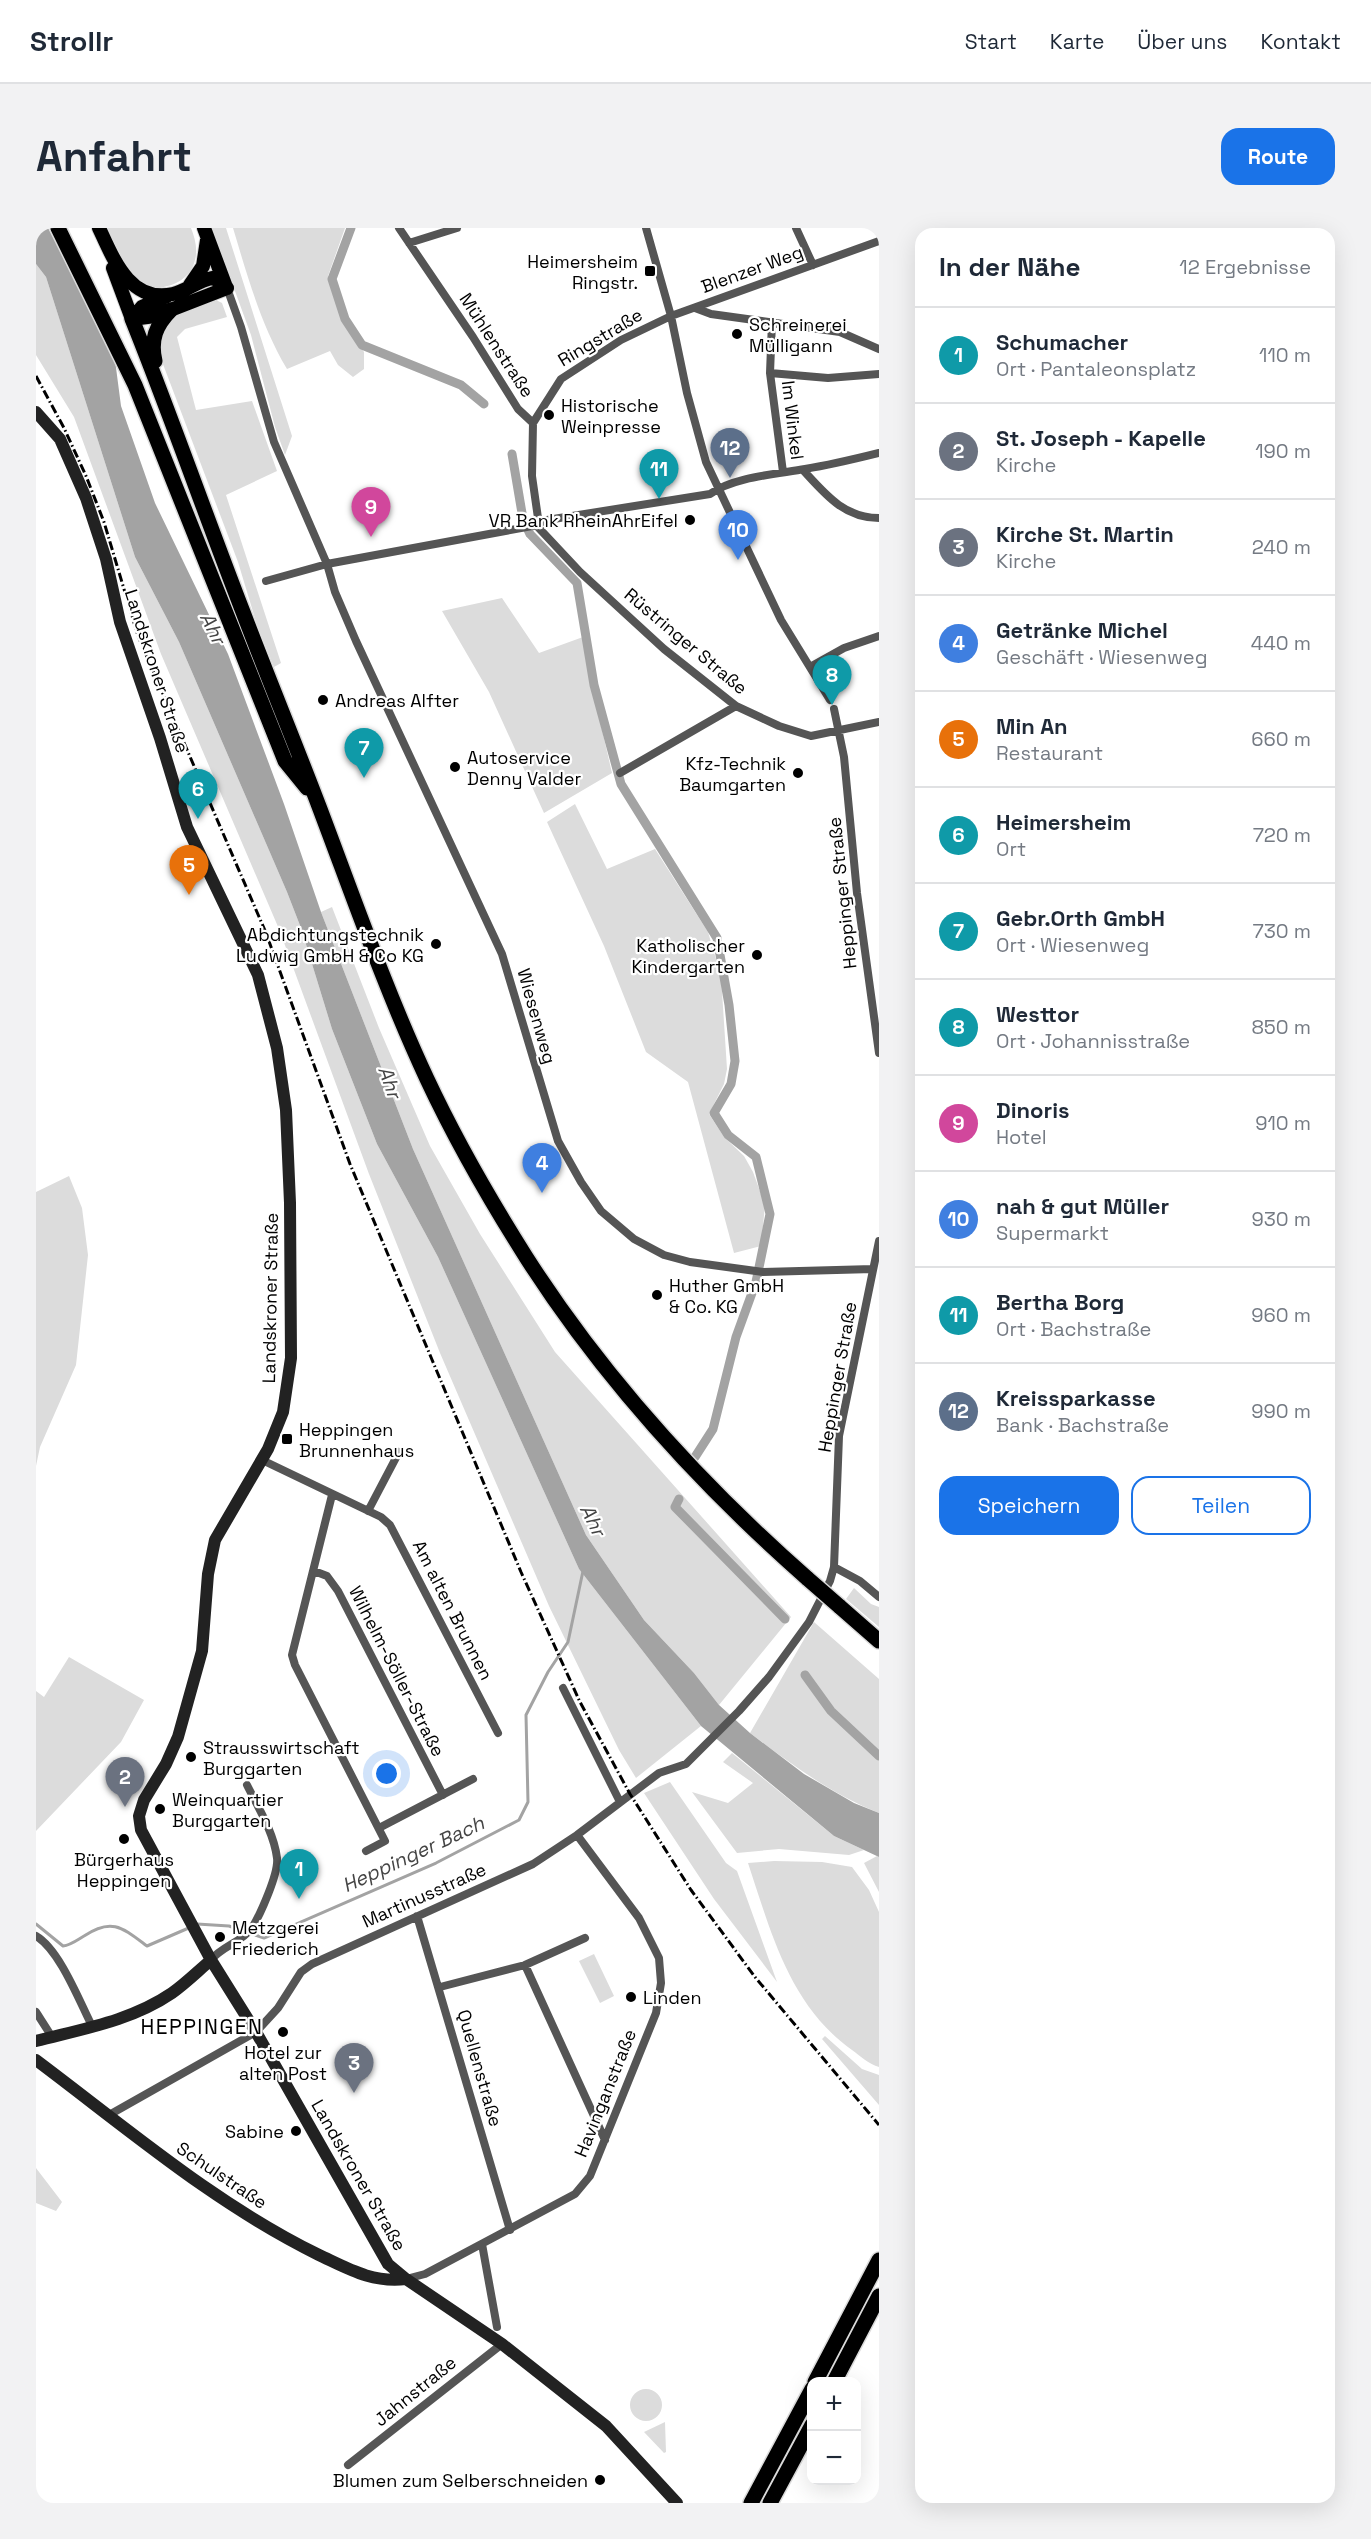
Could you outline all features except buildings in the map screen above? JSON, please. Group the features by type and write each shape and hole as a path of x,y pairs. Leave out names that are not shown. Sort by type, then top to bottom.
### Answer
{"highway":[{"path":"58,228 135,385 285,761 317,800"},
{"path":"165,402 153,346 156,329 171,310"},
{"path":"132,319 386,980 426,1077 475,1171 526,1256 576,1329 668,1443 749,1527 879,1641"},
{"path":"818,2377 879,2260"},
{"path":"837,2377 879,2296"},
{"path":"751,2503 807,2398"},
{"path":"770,2503 809,2431"}],"main road":[{"path":"98,228 115,263 134,285 153,294 173,294"},
{"path":"98,228 132,319"},
{"path":"188,287 203,266 206,233"},
{"path":"206,233 227,288"},
{"path":"132,319 142,307 212,278 222,282 227,288"},
{"path":"132,319 146,319 227,288"},
{"name":"Landskroner Straße","path":"36,412 60,439 86,498 106,559 120,622 160,738 187,826 255,967 277,1048 286,1110 290,1203 291,1358 283,1412 262,1460 215,1540 208,1574 202,1651 178,1737 166,1764 144,1800 139,1816 141,1830 190,1917 211,1960 256,2032 388,2264 406,2279 502,2344 606,2426 677,2503"},
{"path":"36,2041 93,2028 148,2006 172,1993 211,1960"},
{"name":"Schulstraße","path":"36,2060 190,2178 247,2216 350,2270 385,2282 406,2279"}],"street":[{"name":"Mühlenstraße","path":"399,228 473,336 518,409 532,423 532,476 538,518 531,526"},
{"path":"409,243 457,228"},
{"path":"646,228 671,316 687,393 706,462 781,620 830,700"},
{"path":"796,228 813,265"},
{"name":"Blenzer Weg","path":"671,316 879,241"},
{"name":"Wiesenweg","path":"227,288 274,442 327,564 335,592 356,641 502,954 552,1124 558,1141 581,1182 601,1211 616,1226 634,1239 664,1255 690,1262 759,1272 873,1269"},
{"path":"695,308 711,314 840,333 879,349"},
{"name":"Ringstraße","path":"532,423 561,379 621,340 671,316"},
{"name":"Im Winkel","path":"772,322 770,373 783,472"},
{"name":"Im Winkel","path":"770,373 828,378 879,374"},
{"path":"266,581 327,564 531,526 547,520 654,501 710,494 717,488 879,453"},
{"path":"803,470 827,497 850,513 867,518 879,518"},
{"name":"Rüstringer Straße","path":"531,526 664,649 736,706 779,726 811,736 879,722"},
{"path":"810,667 844,648 879,636"},
{"path":"620,772 736,706"},
{"name":"Heppinger Straße","path":"834,710 844,757 864,949 879,1053"},
{"name":"Heppinger Straße","path":"809,1622 830,1581 834,1567 839,1436 879,1241"},
{"path":"368,1511 399,1452"},
{"name":"Am alten Brunnen","path":"262,1460 381,1517 390,1525 498,1733"},
{"path":"332,1495 292,1655 385,1841 366,1851"},
{"path":"834,1567 860,1581 879,1597"},
{"name":"Wilhelm-Söller-Straße","path":"314,1571 327,1576 338,1591 443,1795"},
{"name":"Martinusstraße","path":"109,2115 256,2032 278,2008 301,1972 312,1964 508,1876 578,1835 659,1773 686,1764 739,1712 799,1639 809,1622"},
{"path":"563,1688 620,1802"},
{"path":"379,1828 473,1779"},
{"path":"211,1960 217,1953 251,1929 270,1889 278,1861 273,1842 247,1785"},
{"name":"Havinganstraße","path":"406,2279 425,2274 575,2194 590,2176 656,2013 661,1983 659,1958 639,1918 578,1835"},
{"name":"Quellenstraße","path":"417,1916 440,1987 510,2230"},
{"path":"36,1936 42,1939 55,1955 93,2028"},
{"path":"440,1987 525,1965 585,1938"},
{"path":"525,1965 605,2140"},
{"path":"36,2012 52,2037"},
{"path":"483,2244 498,2327"},
{"name":"Jahnstraße","path":"348,2465 502,2344"}],"shaded area":[{"path":"107,228 191,228 195,240 195,260 185,277 169,286 149,287 140,284 123,268"},
{"path":"212,228 226,228 292,436 285,455 275,427 251,335"},
{"path":"233,228 345,228 328,276 344,322 364,352 364,369 353,377 338,365 330,351 287,369 262,318"},
{"path":"36,264 46,277 135,557 179,642 287,892 301,928 332,1029 377,1144 438,1257 579,1569 701,1726 636,1778 619,1750 549,1606 440,1353 369,1174 279,929 161,654 74,417 36,355"},
{"path":"214,299 222,303 227,317 185,329 177,337 196,410 252,401 277,471 226,495 281,663 274,667 257,625 238,562 158,351 163,327 180,311"},
{"path":"502,598 539,653 583,637 586,661 612,773 544,813 489,692 442,611"},
{"path":"575,804 607,869 655,849 708,932 721,976 727,1069 724,1084 709,1114 724,1137 744,1156 753,1172 765,1205 761,1246 734,1253 688,1082 646,1052 604,946 547,822"},
{"path":"332,907 379,1028 430,1146 480,1234 555,1352 791,1617 719,1705 694,1673 644,1620 586,1535 413,1149 321,912"},
{"path":"69,1176 82,1208 88,1255 76,1365 40,1447 36,1466 36,1192"},
{"path":"854,1588 871,1604 879,1607 879,1627 846,1599"},
{"path":"814,1622 879,1679 879,1813 828,1788 750,1733"},
{"path":"69,1657 144,1700 121,1742 36,1831 36,1691 44,1697"},
{"path":"732,1753 834,1836 864,1850 849,1855 779,1849 737,1853 692,1792 728,1803 753,1783 723,1762"},
{"path":"670,1782 726,1863 737,1871 777,1982 714,1899 644,1793"},
{"path":"879,1857 879,1892 864,1863"},
{"path":"822,1862 852,1867 869,1890 879,1912 879,2067 861,2057 830,2032 812,2012 785,1966 774,1941 748,1863"},
{"path":"594,1954 614,1996 600,2003 579,1961"},
{"path":"825,2036 862,2069 879,2075 879,2105 822,2039"},
{"path":"36,2168 62,2202 56,2211 36,2203"},
{"path":"646,2389 658,2393 662,2405 658,2417 646,2421 634,2417 630,2405 634,2393"},
{"path":"665,2422 666,2452 664,2453 644,2432"}],"water":[{"name":"Ahr","path":"36,228 48,228 104,328 115,360 121,406 155,503 228,654 284,804 321,912 413,1149 586,1535 644,1620 694,1673 719,1705 750,1733 804,1774 854,1803 879,1813 879,1857 834,1836 701,1726 579,1569 438,1257 377,1144 332,1029 301,928 287,892 179,642 135,557 46,277 36,264"}],"waterway":[{"path":"351,228 332,279 345,319 362,345 461,385 484,404"},
{"path":"512,454 523,519 530,534 577,583 594,685 621,784 717,938 729,1005 735,1061 731,1084 714,1113 728,1135 756,1157 770,1214 756,1282 736,1337 713,1429 695,1457"},
{"path":"679,1499 675,1507 785,1619"},
{"name":"Heppinger Bach","path":"197,1924 229,1926 264,1938 436,1863 519,1820 528,1802 526,1715 548,1672 568,1642 583,1571"},
{"path":"805,1675 831,1711 879,1756"},
{"name":"Heppinger Bach","path":"36,1924 63,1946 102,1927 117,1927 147,1946 191,1927"}],"railway":[{"path":"36,376 86,476 104,522 138,636 266,933 350,1164 521,1572 580,1702 630,1794 691,1890 755,1977 879,2125"}],"place":[{"name":"Heimersheim Ringstr.","path":"650,271"},
{"name":"Schreinerei Mülligann","path":"737,334"},
{"name":"Historische Weinpresse","path":"549,415"},
{"name":"Kreissparkasse","path":"730,478"},
{"name":"Bertha Borg","path":"659,499"},
{"name":"VR Bank RheinAhrEifel","path":"690,520"},
{"name":"Dinoris","path":"371,537"},
{"name":"nah & gut Müller","path":"738,560"},
{"name":"Andreas Alfter","path":"323,700"},
{"name":"Westtor","path":"832,705"},
{"name":"Autoservice Denny Valder","path":"455,767"},
{"name":"Kfz-Technik Baumgarten","path":"798,773"},
{"name":"Gebr.Orth GmbH","path":"364,778"},
{"name":"Heimersheim","path":"198,819"},
{"name":"Min An","path":"189,895"},
{"name":"Abdichtungstechnik Ludwig GmbH & Co KG","path":"436,944"},
{"name":"Katholischer Kindergarten","path":"757,955"},
{"name":"Getränke Michel","path":"542,1193"},
{"name":"Huther GmbH & Co. KG","path":"657,1295"},
{"name":"Heppingen Brunnenhaus","path":"287,1439"},
{"name":"Strausswirtschaft Burggarten","path":"191,1757"},
{"name":"St. Joseph - Kapelle","path":"125,1807"},
{"name":"Weinquartier Burggarten","path":"160,1809"},
{"name":"Bürgerhaus Heppingen","path":"124,1839"},
{"name":"Schumacher","path":"299,1899"},
{"name":"Metzgerei Friederich","path":"220,1937"},
{"name":"Linden","path":"631,1997"},
{"name":"Hotel zur alten Post","path":"283,2032"},
{"name":"Kirche St. Martin","path":"354,2093"},
{"name":"Sabine","path":"296,2131"},
{"name":"Blumen zum Selberschneiden","path":"600,2480"}],"district":[{"name":"HEPPINGEN","path":"202,2026"}]}
